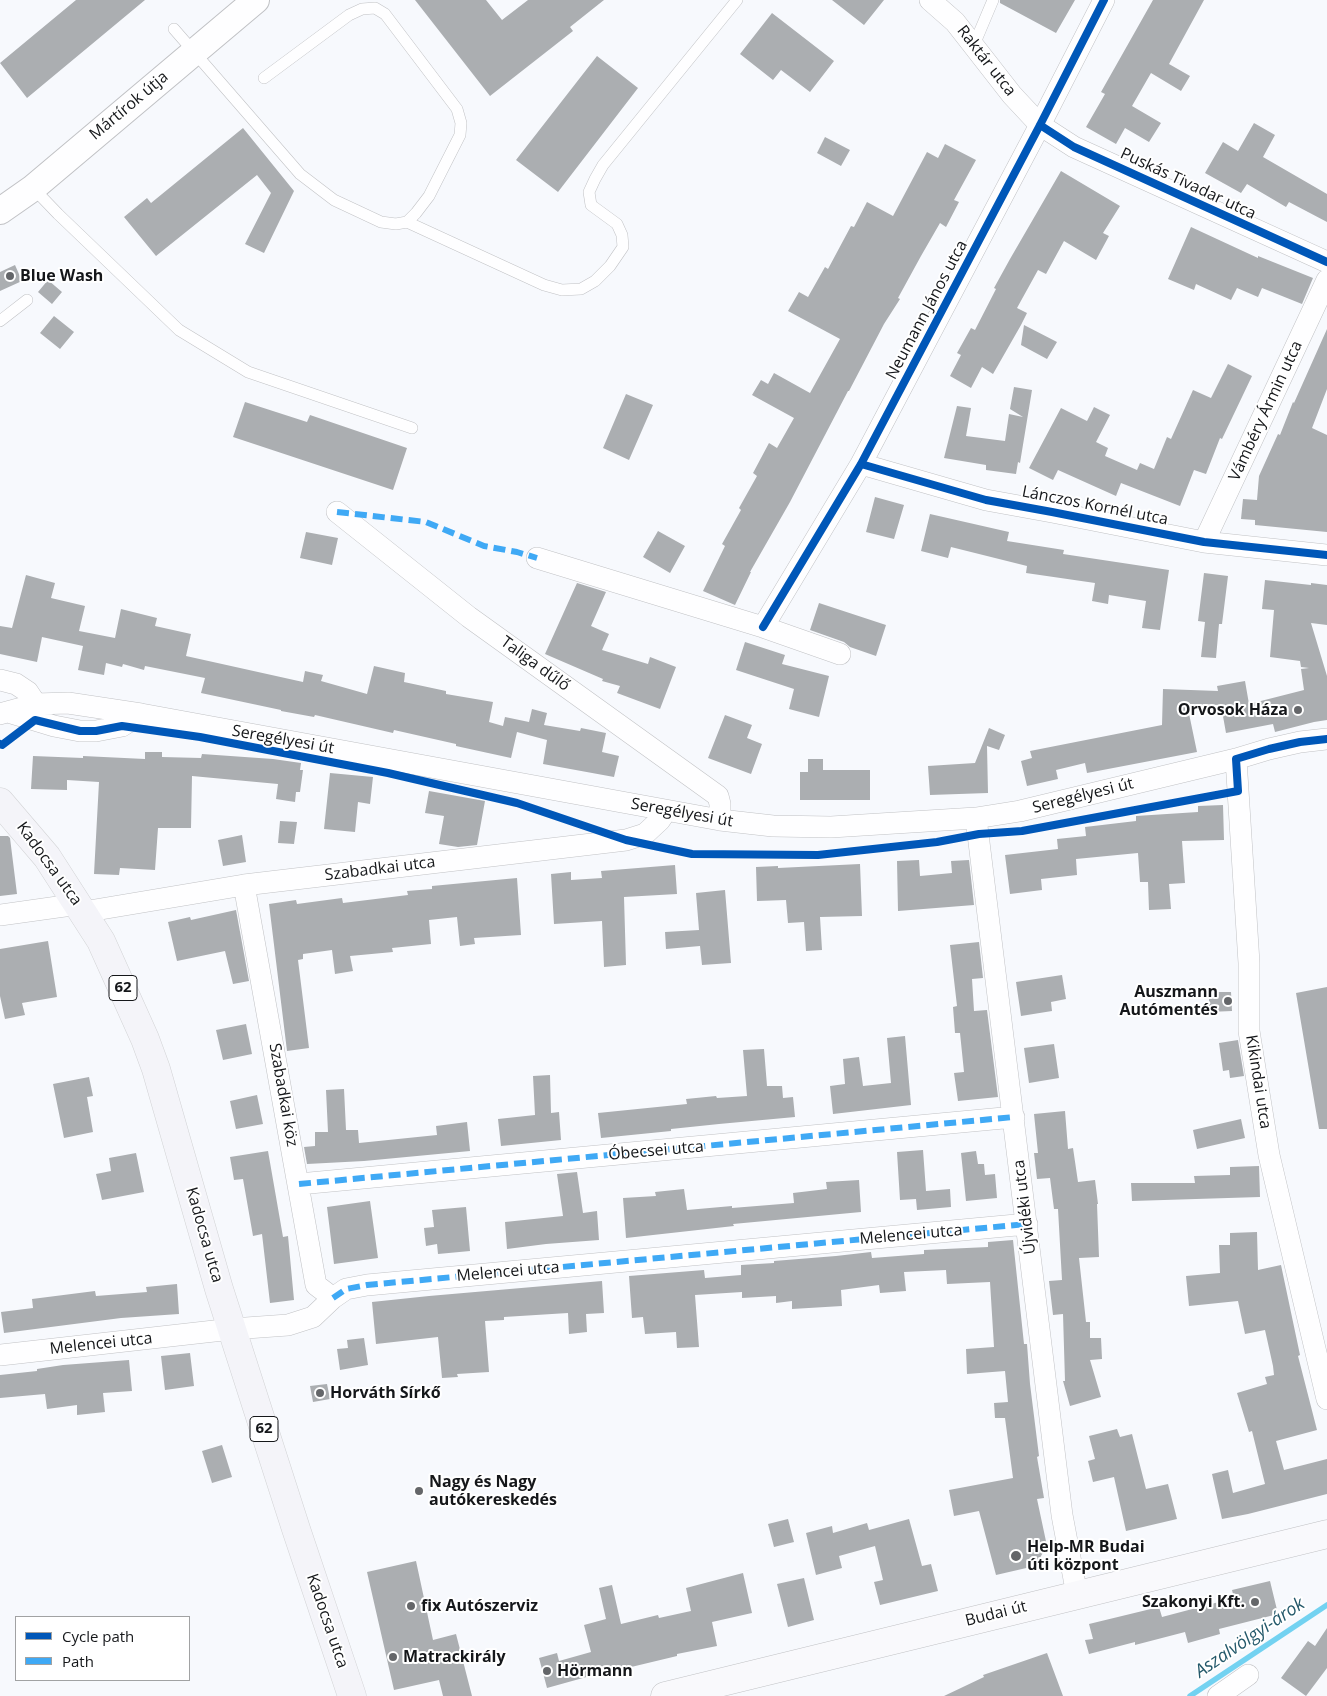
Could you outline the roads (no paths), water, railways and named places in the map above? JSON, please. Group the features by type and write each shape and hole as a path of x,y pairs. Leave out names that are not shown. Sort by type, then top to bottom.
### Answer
{"main road":[{"name":"Kadocsa utca","path":"0,802 47,857 101,941 129,1001 156,1069 232,1330 345,1689"},
{"name":"Budai út","path":"665,1696 1327,1534"},
{"path":"345,1689 371,1696"}],"street":[{"name":"Mártírok útja","path":"0,211 33,188 256,0"},
{"name":"Raktár utca","path":"930,0 955,22 1012,95 1040,125"},
{"name":"Neumann János utca","path":"763,627 861,464 1104,0"},
{"name":"Puskás Tivadar utca","path":"1040,125 1074,147 1327,262"},
{"name":"Vámbéry Ármin utca","path":"1204,542 1327,280"},
{"name":"Lánczos Kornél utca","path":"861,464 986,500 1204,542 1327,554"},
{"name":"Taliga dűlő","path":"336,512 469,617 718,796 720,820"},
{"path":"537,558 763,627 840,654"},
{"path":"0,680 16,684 28,692 36,704"},
{"name":"Seregélyesi út","path":"3,713 36,704 68,702 666,811 773,826 832,827 976,818 1020,811 1236,759 1269,749 1327,739"},
{"path":"3,713 80,731 96,731 122,726 140,714"},
{"name":"Kikindai utca","path":"1236,759 1249,963 1249,1031 1269,1154 1327,1399"},
{"name":"Szabadkai utca","path":"0,915 81,908 244,885 626,840 646,834 666,811"},
{"name":"Újvidéki utca","path":"976,818 1062,1515 1077,1595"},
{"name":"Szabadkai köz","path":"244,885 316,1285 333,1298"},
{"name":"Óbecsei utca","path":"299,1184 1014,1118"},
{"name":"Melencei utca","path":"0,1355 288,1325 312,1317 333,1298 346,1290 367,1285 1027,1224"},
{"path":"1218,1696 1248,1675"}],"lane":[{"path":"407,222 544,284 562,290 581,289 595,281 610,266 623,247 622,235 617,224 591,205 590,192 595,180 603,165 736,0"},
{"path":"974,45 993,0"},
{"path":"174,29 300,174 334,200 381,222 396,224 407,222 416,214 429,196 460,135 461,123 457,109 385,14 375,8 362,9 349,15 264,78"},
{"path":"33,188 179,330 248,372 412,428"},
{"path":"0,321 27,300"}],"waterway":[{"name":"Aszalvölgyi-árok","path":"1190,1696 1327,1605"}],"place":[{"name":"Blue Wash","path":"10,276"},
{"name":"Orvosok Háza","path":"1298,710"},
{"name":"Auszmann Autómentés","path":"1228,1001"},
{"name":"Horváth Sírkő","path":"320,1393"},
{"name":"Nagy és Nagy autókereskedés","path":"419,1491"},
{"name":"Help-MR Budai úti központ","path":"1016,1556"},
{"name":"Szakonyi Kft.","path":"1255,1602"},
{"name":"fix Autószerviz","path":"411,1606"},
{"name":"Matrackirály","path":"393,1657"},
{"name":"Hörmann","path":"547,1671"}]}
